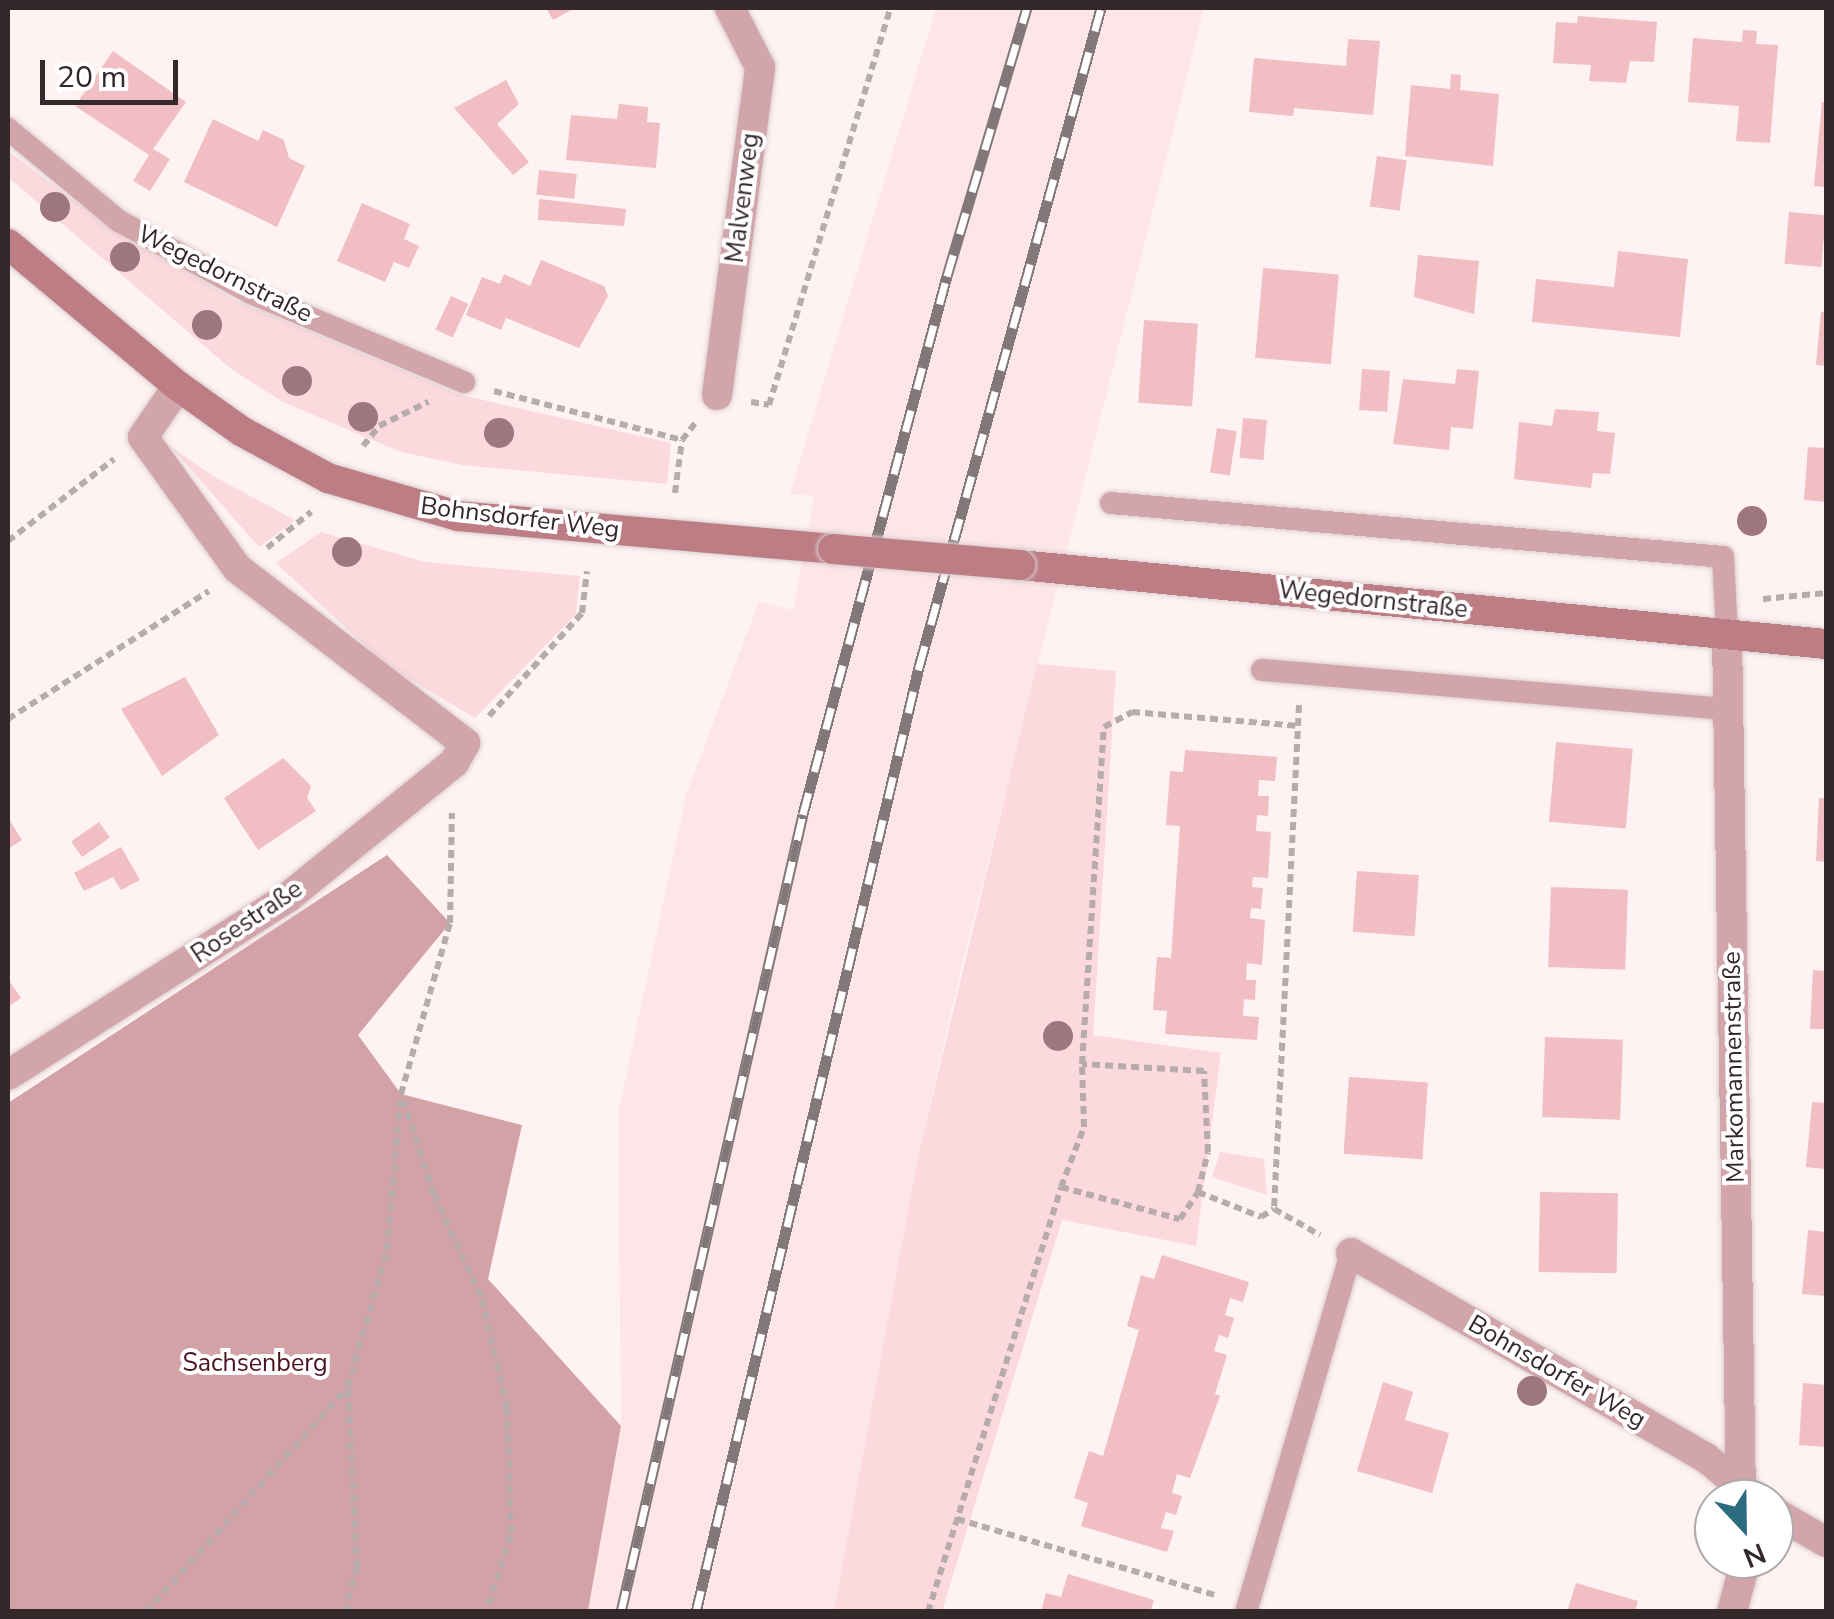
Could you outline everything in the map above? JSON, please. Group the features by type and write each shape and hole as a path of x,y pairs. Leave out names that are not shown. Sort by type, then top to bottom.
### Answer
{"street":[{"name":"Malvenweg","path":"718,396 760,67 730,8"},
{"name":"Bohnsdorfer Weg","path":"8,244 178,386 241,431 328,478 396,501 458,516 1020,565"},
{"path":"178,386 143,437 237,568 459,753"},
{"name":"Wegedornstraße","path":"1020,565 1826,644"},
{"name":"Markomannenstraße","path":"1727,634 1745,1479"},
{"name":"Rosestraße","path":"8,1075 287,898 459,753"},
{"name":"Bohnsdorfer Weg","path":"1352,1253 1706,1458 1728,1479"},
{"path":"1794,1524 1826,1542"},
{"path":"1732,1612 1741,1579"}],"lane":[{"name":"Wegedornstraße","path":"8,129 118,221 251,293 464,382"},
{"path":"1111,503 1724,557 1727,634"},
{"path":"1262,670 1726,709"},
{"path":"1247,1608 1352,1253"}],"path":[{"path":"675,493 682,440 718,396 769,405 890,8"},
{"path":"363,446 379,426 464,382 682,440"},
{"path":"8,541 143,437"},
{"path":"8,719 237,568 312,511"},
{"path":"346,1612 358,1567 348,1387 387,1250 401,1094 450,923 459,753 582,614 586,571"},
{"path":"1274,1209 1302,673"},
{"path":"928,1612 1061,1187 1084,1127 1082,1064 1104,727 1132,712 1298,726"},
{"path":"1061,1187 1180,1218 1198,1192 1208,1152 1204,1072 1082,1064"},
{"path":"401,1094 434,1195 482,1299 508,1408 511,1535 486,1612"},
{"path":"1198,1192 1262,1217 1274,1209"},
{"path":"1274,1209 1352,1253"},
{"path":"146,1612 348,1387"},
{"path":"957,1519 1247,1608"}],"shaded area":[{"path":"936,8 1204,8 961,969 918,1157 834,1611 588,1612 621,1426 618,1114 686,795 759,601 793,610 814,496 790,494"},
{"path":"8,151 99,219 233,299 461,395 671,443 667,484 462,465 401,452 283,402 230,368 8,177"},
{"path":"170,446 213,476 295,520 259,547"},
{"path":"321,532 425,562 580,576 576,614 475,718 386,665 276,563"},
{"path":"1037,664 1116,671 1093,1035 1221,1053 1196,1246 1062,1220 942,1611 834,1611 918,1157"},
{"path":"1220,1152 1264,1159 1267,1195 1212,1177"}],"green space":[{"name":"Sachsenberg","path":"387,855 450,923 358,1035 401,1094 522,1125 488,1279 621,1426 588,1611 8,1611 8,1103"}],"building":[{"path":"546,8 575,8 553,20"},
{"path":"1578,16 1657,22 1654,62 1630,61 1626,83 1589,81 1591,65 1553,63 1556,22 1577,23"},
{"path":"1743,30 1757,31 1756,44 1778,45 1770,143 1736,141 1739,106 1688,102 1693,38 1742,42"},
{"path":"1348,39 1380,41 1373,115 1294,108 1293,116 1249,112 1254,58 1346,66"},
{"path":"113,51 186,102 153,149 170,159 150,191 133,181 149,155 75,106"},
{"path":"1451,74 1461,75 1460,90 1499,94 1493,166 1405,156 1411,85 1450,89"},
{"path":"506,80 519,104 497,124 529,162 513,175 454,108"},
{"path":"1822,102 1826,102 1826,187 1814,186"},
{"path":"619,104 648,107 647,122 660,123 656,168 566,160 571,115 617,119"},
{"path":"213,119 258,141 263,130 284,140 289,158 305,166 277,227 184,182"},
{"path":"1377,156 1407,160 1400,211 1370,207"},
{"path":"539,170 577,174 574,199 536,195"},
{"path":"539,199 626,209 624,226 538,220"},
{"path":"362,203 410,224 404,239 419,246 409,268 394,262 385,282 337,261"},
{"path":"1789,212 1826,215 1821,267 1784,264"},
{"path":"1618,251 1688,259 1680,337 1532,322 1536,279 1614,287"},
{"path":"1418,255 1479,261 1474,314 1414,297"},
{"path":"541,260 604,286 608,296 579,348 506,318 501,330 466,315 482,277 500,284 504,274 530,286"},
{"path":"1263,268 1339,275 1331,364 1255,358"},
{"path":"451,296 468,304 453,338 435,330"},
{"path":"1821,312 1826,312 1826,366 1816,365"},
{"path":"1144,320 1198,324 1192,407 1138,403"},
{"path":"1362,369 1390,371 1387,412 1359,410"},
{"path":"1457,369 1479,371 1473,429 1451,427 1449,450 1393,444 1403,379 1455,384"},
{"path":"1555,409 1599,412 1597,431 1615,433 1610,474 1593,473 1591,488 1514,479 1519,422 1552,426"},
{"path":"1243,418 1267,420 1263,460 1240,458"},
{"path":"1217,428 1237,431 1230,476 1210,472"},
{"path":"1808,447 1826,448 1826,502 1804,500"},
{"path":"185,677 219,735 162,776 121,709"},
{"path":"1556,742 1633,749 1626,828 1549,822"},
{"path":"1185,750 1277,757 1275,781 1259,780 1258,796 1269,796 1268,816 1257,815 1256,831 1271,832 1268,878 1253,877 1252,887 1263,888 1261,909 1251,908 1250,918 1265,920 1262,965 1247,963 1246,980 1256,980 1255,1000 1244,999 1243,1016 1259,1017 1257,1040 1165,1034 1167,1011 1153,1010 1157,957 1171,958 1180,826 1166,825 1170,771 1183,772"},
{"path":"283,758 311,786 307,798 316,811 258,850 224,798"},
{"path":"1819,798 1826,798 1826,862 1816,861"},
{"path":"8,818 22,840 8,849"},
{"path":"99,822 110,838 82,857 71,842"},
{"path":"121,847 140,880 121,890 113,877 84,891 74,873"},
{"path":"1357,871 1419,875 1415,936 1353,932"},
{"path":"1551,887 1628,890 1625,970 1548,967"},
{"path":"1813,970 1826,971 1826,1029 1810,1029"},
{"path":"8,979 21,998 8,1007"},
{"path":"1545,1037 1623,1040 1620,1120 1542,1117"},
{"path":"1349,1077 1428,1083 1422,1159 1344,1154"},
{"path":"1812,1102 1826,1103 1826,1169 1806,1167"},
{"path":"1540,1192 1618,1193 1617,1273 1539,1272"},
{"path":"1808,1230 1826,1232 1826,1296 1802,1294"},
{"path":"1162,1255 1249,1282 1243,1302 1230,1298 1225,1315 1234,1318 1228,1338 1219,1335 1214,1351 1227,1355 1215,1394 1220,1396 1190,1478 1177,1474 1172,1493 1182,1496 1176,1515 1166,1512 1161,1528 1174,1531 1167,1552 1081,1526 1088,1503 1074,1498 1089,1451 1103,1456 1139,1330 1127,1326 1141,1275 1154,1279"},
{"path":"1383,1382 1413,1392 1405,1420 1449,1433 1432,1493 1357,1471"},
{"path":"1803,1383 1826,1385 1826,1447 1799,1445"},
{"path":"1068,1574 1154,1600 1150,1612 1041,1612 1046,1593 1061,1597"},
{"path":"1576,1583 1638,1601 1635,1612 1567,1612"}],"railway":[{"path":"621,1612 803,814 947,276 1027,8"},
{"path":"696,1612 919,667 1101,8"}]}
